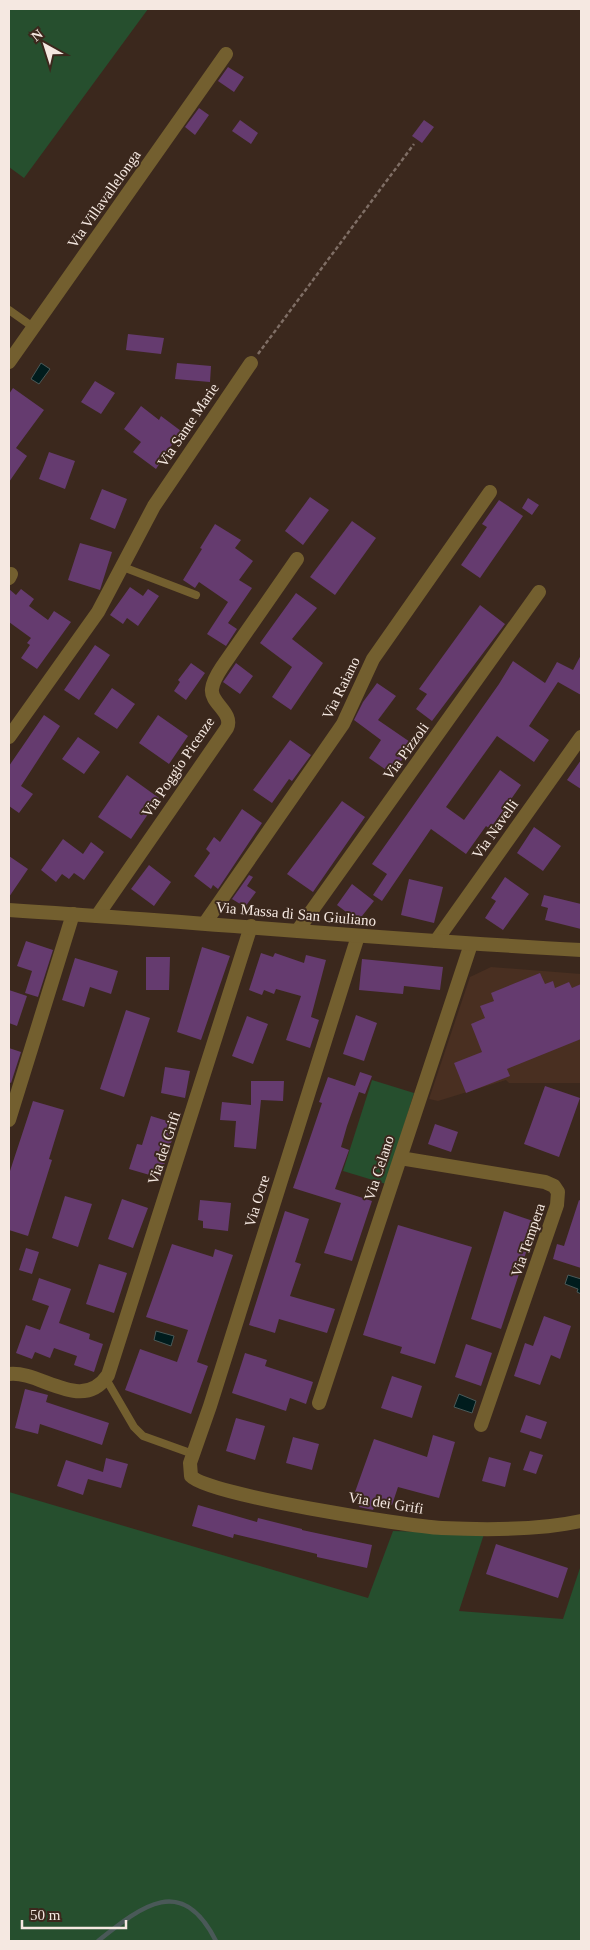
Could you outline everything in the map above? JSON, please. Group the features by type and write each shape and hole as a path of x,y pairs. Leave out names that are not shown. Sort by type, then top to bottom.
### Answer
{"street":[{"name":"Via Villavallelonga","path":"9,362 226,54"},
{"name":"Via Sante Marie","path":"9,737 98,612 154,506 251,363"},
{"name":"Via Raiano","path":"205,923 343,724 373,659 490,492"},
{"name":"Via Poggio Picenze","path":"97,916 227,728 228,719 212,695 213,684 222,667 297,559"},
{"name":"Via Pizzoli","path":"298,930 539,592"},
{"name":"Via Navelli","path":"436,941 581,737"},
{"name":"Via Massa di San Giuliano","path":"9,910 251,926 471,944 581,950"},
{"path":"9,1120 73,914"},
{"name":"Via dei Grifi","path":"106,1379 251,926"},
{"name":"Via Ocre","path":"191,1476 189,1467 193,1454 210,1406 358,936"},
{"name":"Via Celano","path":"319,1403 471,944"},
{"name":"Via Tempera","path":"400,1158 546,1182 554,1186 558,1192 557,1205 481,1425"},
{"path":"9,1374 81,1392 97,1386 106,1379"},
{"name":"Via dei Grifi","path":"191,1476 202,1484 276,1502 422,1526 460,1528 537,1526 581,1521"}],"lane":[{"path":"9,310 33,327"},
{"path":"123,567 196,595"},
{"path":"106,1379 134,1426 143,1436 152,1442 193,1454"}],"path":[{"path":"251,363 414,144"}],"shaded area":[{"path":"491,967 581,974 581,1083 509,1083 506,1080 438,1101 429,1099 470,977"}],"green space":[{"path":"9,9 148,9 24,178 9,167"},
{"path":"372,1080 414,1093 386,1184 343,1171"},
{"path":"9,1492 368,1598 393,1531 484,1534 459,1611 563,1619 581,1565 581,1941 9,1941"}],"water":[{"path":"41,363 50,369 39,384 31,379"},
{"path":"568,1275 581,1279 581,1294 577,1292 578,1289 565,1284"},
{"path":"156,1331 174,1336 171,1346 154,1340"},
{"path":"459,1394 476,1401 472,1413 454,1407"}],"building":[{"path":"228,67 244,77 234,92 218,81"},
{"path":"199,108 209,115 195,135 185,127"},
{"path":"240,120 258,133 251,144 232,131"},
{"path":"424,120 434,127 422,143 412,136"},
{"path":"128,334 164,338 161,354 126,350"},
{"path":"177,363 211,366 210,382 175,379"},
{"path":"95,381 115,393 101,414 81,402"},
{"path":"13,388 44,410 16,448 27,456 9,482 9,394"},
{"path":"141,406 159,420 161,416 181,431 156,469 133,452 141,442 124,429"},
{"path":"49,452 75,461 65,489 39,479"},
{"path":"102,489 127,499 115,529 90,519"},
{"path":"310,497 329,510 303,545 285,531"},
{"path":"528,498 539,505 532,515 522,508"},
{"path":"499,500 523,516 480,578 461,565 487,527 482,524"},
{"path":"352,521 376,538 335,595 310,577"},
{"path":"215,524 241,540 235,548 253,561 239,580 252,588 228,623 237,629 226,646 207,634 228,602 199,582 195,588 183,580"},
{"path":"80,543 112,552 100,590 68,580"},
{"path":"130,587 143,596 148,589 159,596 138,626 127,618 123,624 110,615"},
{"path":"9,589 16,595 21,589 34,599 29,606 48,620 54,611 71,622 37,669 21,658 30,645 27,643 31,638 9,622"},
{"path":"296,593 317,608 292,639 323,663 291,710 272,697 292,667 260,643"},
{"path":"480,605 505,624 432,721 416,709 427,694 419,689"},
{"path":"95,645 110,655 79,700 64,690"},
{"path":"581,655 581,695 558,682 529,726 549,740 534,762 497,736 446,807 464,820 500,770 521,785 490,829 486,826 466,854 431,829 382,901 373,895 387,874 372,864 499,684 513,661 545,683 557,662 573,670"},
{"path":"191,663 205,673 186,700 174,691 180,682 178,680"},
{"path":"236,663 253,676 240,694 223,682"},
{"path":"377,683 396,696 378,720 413,744 392,774 369,758 381,740 354,720 363,702"},
{"path":"112,688 135,704 117,729 94,714"},
{"path":"44,715 60,726 21,786 33,794 19,813 9,806 9,766"},
{"path":"158,715 188,736 169,764 139,743"},
{"path":"78,737 100,752 84,774 62,759"},
{"path":"290,740 311,755 292,781 289,779 272,803 253,790"},
{"path":"581,760 581,789 567,780"},
{"path":"127,775 159,798 131,839 98,817"},
{"path":"342,801 365,817 313,892 287,874"},
{"path":"242,809 262,823 218,889 213,885 211,889 194,876 210,853 206,849 214,837 220,842"},
{"path":"534,827 561,846 543,871 517,853"},
{"path":"63,839 83,854 91,842 104,852 84,880 74,873 69,879 62,874 56,882 41,870"},
{"path":"9,856 28,869 9,897"},
{"path":"149,865 171,882 154,906 131,889"},
{"path":"249,875 253,877 247,886 256,892 245,907 232,899"},
{"path":"505,877 529,894 503,930 485,918 496,901 491,898"},
{"path":"409,879 443,887 434,923 401,915"},
{"path":"352,884 374,901 358,921 337,905"},
{"path":"544,895 581,904 581,929 545,920 548,908 541,906"},
{"path":"26,941 53,950 38,997 25,993 32,971 17,966"},
{"path":"202,947 230,956 201,1040 177,1032"},
{"path":"261,953 273,957 275,953 304,963 306,955 326,960 311,1017 319,1020 310,1048 286,1040 301,996 276,989 274,994 264,990 262,995 249,990"},
{"path":"146,957 170,957 169,990 146,990"},
{"path":"75,958 118,971 111,994 90,987 84,1007 62,1000"},
{"path":"362,959 443,967 440,990 404,986 403,994 359,990"},
{"path":"540,973 545,984 553,981 555,988 569,982 572,988 581,984 581,1039 507,1069 510,1076 466,1093 454,1063 482,1052 471,1024 485,1018 480,1006 494,1001 491,993"},
{"path":"9,990 27,996 17,1026 9,1023"},
{"path":"126,1010 150,1018 124,1097 100,1089"},
{"path":"356,1015 377,1023 364,1061 343,1054"},
{"path":"247,1016 268,1024 253,1064 232,1056"},
{"path":"9,1048 21,1052 11,1083 9,1082"},
{"path":"165,1067 190,1071 185,1098 161,1093"},
{"path":"360,1072 372,1076 365,1094 359,1092 347,1126 341,1147 349,1150 335,1189 372,1201 352,1261 324,1253 341,1203 293,1188 322,1103 319,1102 328,1077 355,1086"},
{"path":"251,1081 284,1081 283,1101 261,1100 256,1149 234,1147 236,1121 220,1120 222,1102 251,1105"},
{"path":"545,1086 580,1098 559,1157 524,1144"},
{"path":"33,1101 64,1110 49,1159 52,1160 28,1236 9,1230 9,1174"},
{"path":"151,1116 177,1124 160,1178 129,1169 137,1144 142,1145"},
{"path":"435,1124 458,1132 451,1152 428,1144"},
{"path":"65,1196 92,1204 78,1247 52,1238"},
{"path":"122,1199 148,1208 133,1248 108,1239"},
{"path":"200,1200 231,1203 228,1231 203,1228 203,1221 198,1220"},
{"path":"579,1200 581,1201 581,1268 553,1259 557,1244 564,1246"},
{"path":"285,1211 309,1219 295,1262 301,1264 290,1296 335,1309 327,1333 279,1319 275,1333 249,1325"},
{"path":"504,1211 536,1222 501,1329 471,1319"},
{"path":"398,1225 472,1247 435,1364 400,1353 402,1347 363,1335"},
{"path":"172,1244 213,1257 215,1249 233,1255 197,1362 208,1366 191,1414 125,1390 140,1349 177,1362 188,1330 146,1317"},
{"path":"26,1248 39,1252 32,1274 19,1270"},
{"path":"99,1264 127,1273 114,1313 86,1304"},
{"path":"39,1278 71,1289 59,1323 90,1334 89,1339 103,1344 94,1372 74,1365 77,1356 54,1348 50,1358 35,1352 32,1359 16,1353 26,1325 40,1330 49,1306 32,1300"},
{"path":"544,1316 571,1326 560,1359 551,1355 540,1385 514,1376 525,1343 533,1346"},
{"path":"466,1344 492,1353 481,1386 455,1377"},
{"path":"245,1353 267,1360 265,1366 313,1382 306,1404 290,1398 286,1411 232,1393"},
{"path":"392,1376 422,1386 412,1418 381,1408"},
{"path":"25,1389 48,1395 46,1402 109,1423 102,1445 40,1424 38,1434 15,1428"},
{"path":"526,1415 547,1422 541,1439 520,1432"},
{"path":"236,1418 265,1426 255,1460 226,1451"},
{"path":"433,1435 455,1442 439,1498 398,1487 392,1505 377,1500 373,1510 359,1507 364,1495 355,1492 374,1439 427,1457"},
{"path":"293,1437 319,1444 312,1470 286,1463"},
{"path":"530,1451 543,1455 536,1474 523,1470"},
{"path":"489,1457 511,1463 505,1487 482,1481"},
{"path":"106,1458 128,1464 121,1488 88,1479 83,1495 57,1486 66,1460 103,1472"},
{"path":"198,1505 257,1522 258,1518 302,1530 372,1545 367,1568 317,1557 317,1554 234,1534 233,1538 192,1526"},
{"path":"496,1544 568,1568 558,1598 486,1574"}],"waterway":[{"path":"98,1941 131,1916 161,1902 176,1902 190,1908 203,1920 216,1941"}]}
